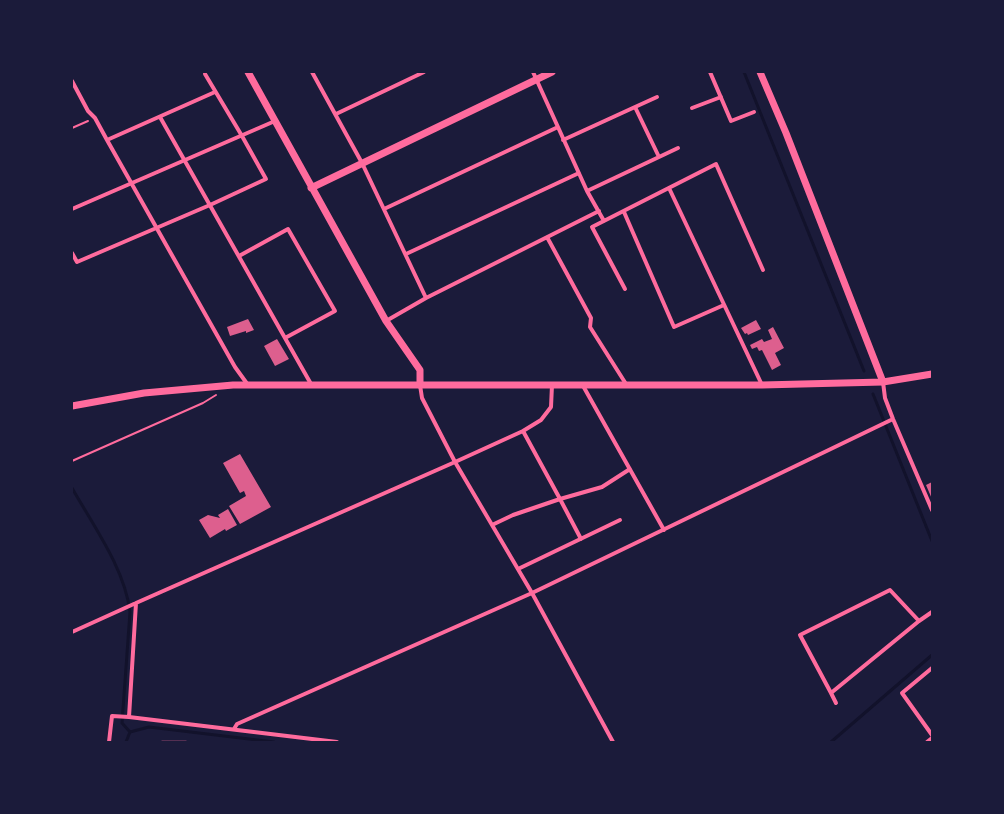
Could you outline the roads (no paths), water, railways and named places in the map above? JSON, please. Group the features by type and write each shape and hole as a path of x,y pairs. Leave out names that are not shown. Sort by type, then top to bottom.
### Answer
{"street":[{"path":"248,72 386,321 420,370 422,398 455,462 532,593 613,742"},
{"path":"312,72 362,163 426,298"},
{"path":"336,114 424,72"},
{"path":"533,72 587,191 604,221"},
{"path":"311,188 552,72"},
{"path":"710,72 731,121 754,112"},
{"path":"760,72 786,133 883,382 886,398 893,419 932,510"},
{"path":"72,253 77,262 210,205 266,179 205,74"},
{"path":"72,81 88,111 95,118 235,367 248,385"},
{"path":"107,140 215,92"},
{"path":"563,140 657,97"},
{"path":"692,108 721,97"},
{"path":"636,107 659,157"},
{"path":"160,117 311,384"},
{"path":"72,209 275,121"},
{"path":"384,209 558,127"},
{"path":"587,191 678,148"},
{"path":"625,288 592,227 716,164 763,270"},
{"path":"406,254 579,173"},
{"path":"670,188 762,385"},
{"path":"386,321 426,298 598,211"},
{"path":"624,212 674,327 724,305"},
{"path":"239,256 288,229 335,311 285,338"},
{"path":"547,237 591,318 590,327 626,384"},
{"path":"72,406 144,393 233,385 762,385 883,382 932,374"},
{"path":"582,384 664,530"},
{"path":"72,632 455,462 522,430 541,420 551,407 552,385"},
{"path":"234,729 237,724 532,593 893,419"},
{"path":"522,430 581,539"},
{"path":"492,524 513,515 560,499 602,487 630,469"},
{"path":"518,569 620,520"},
{"path":"836,703 800,636 890,590 919,621"},
{"path":"129,717 136,603"},
{"path":"831,693 932,612"},
{"path":"932,668 902,693 932,735"},
{"path":"110,742 112,716 337,742"},
{"path":"927,742 932,738"}],"lane":[{"path":"162,742 186,742"}],"waterway":[{"path":"744,72 864,371"},
{"path":"873,394 932,541"},
{"path":"72,488 107,548 122,580 127,596 130,612 122,723 130,732"},
{"path":"831,742 932,655"},
{"path":"130,732 149,727 274,742"},
{"path":"126,742 130,732"}]}
